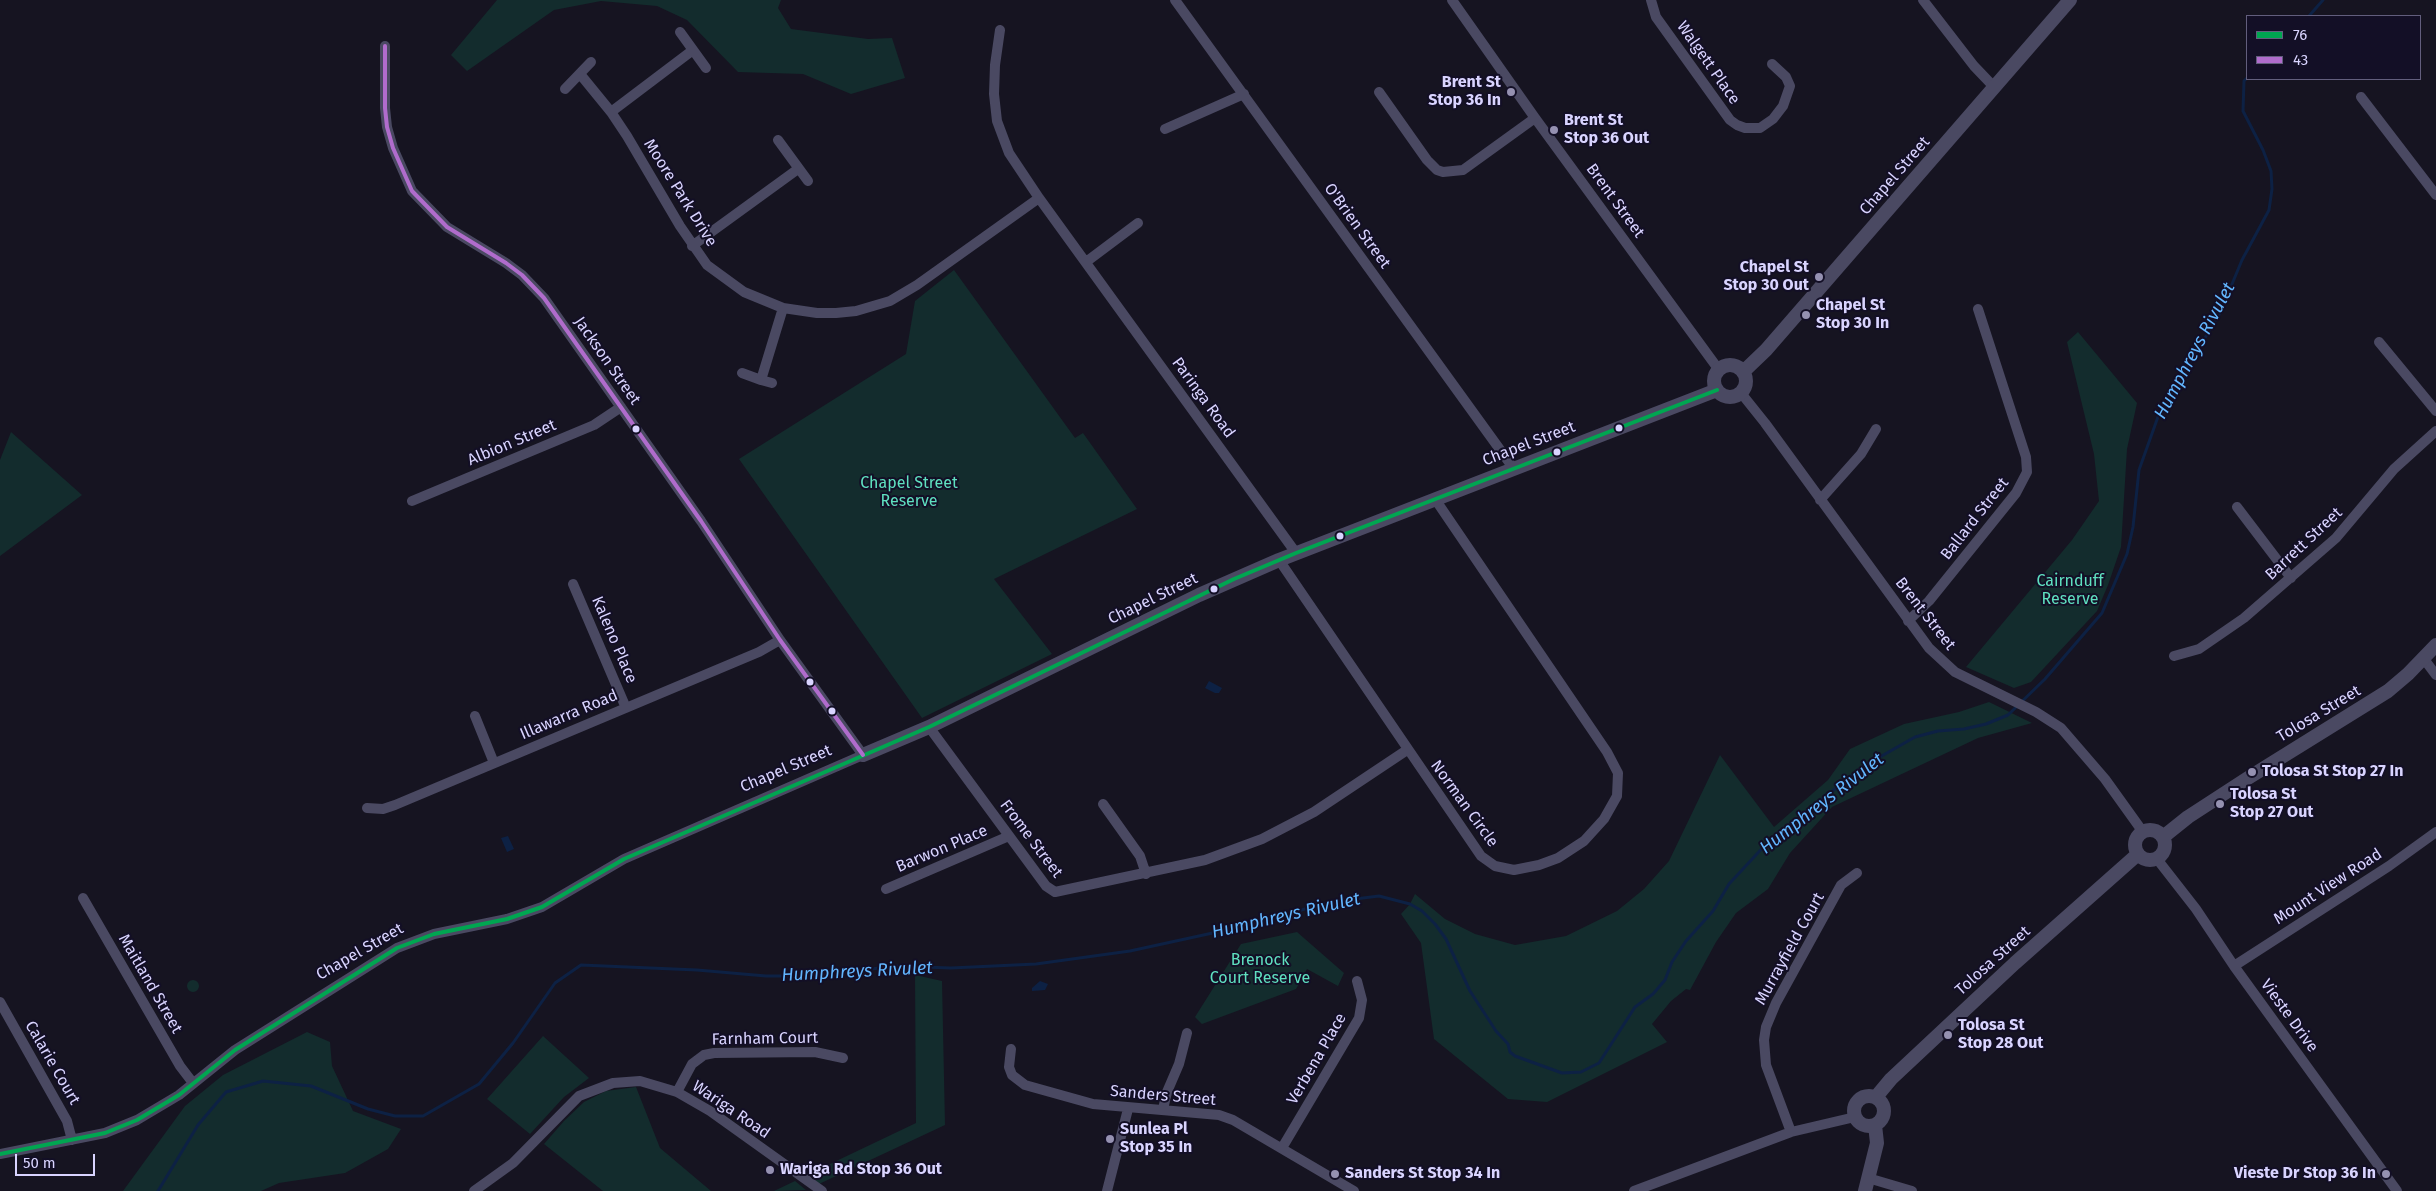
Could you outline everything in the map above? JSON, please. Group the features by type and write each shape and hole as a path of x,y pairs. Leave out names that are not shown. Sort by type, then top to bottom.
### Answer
{"street":[{"name":"O'Brien Street","path":"1175,0 1514,469"},
{"name":"Brent Street","path":"1452,0 1535,118 1720,370"},
{"name":"Walgett Place","path":"1651,0 1656,17 1730,120 1737,125 1753,130 1760,128 1773,120 1783,106 1790,86 1786,77 1772,64"},
{"path":"1923,0 1974,66 1995,88"},
{"name":"Chapel Street","path":"1743,372 1766,350 2070,0"},
{"name":"Paringa Road","path":"1000,30 994,79 997,121 1009,152 1039,198 1296,553"},
{"path":"680,32 706,68"},
{"name":"Jackson Street","path":"385,46 385,108 387,127 393,148 412,191 447,227 506,263 533,285 701,520 780,640 863,755"},
{"path":"611,112 693,50"},
{"path":"565,89 591,62"},
{"name":"Moore Park Drive","path":"580,74 611,112 692,246 707,265 725,280 744,292 783,308 817,313 836,313 856,311 890,300 917,285 1039,198"},
{"path":"1379,92 1427,160 1437,170 1443,172 1463,170 1535,118"},
{"path":"1165,129 1244,94"},
{"path":"2361,97 2436,195"},
{"path":"778,140 808,182"},
{"path":"692,246 798,168"},
{"path":"1086,262 1138,223"},
{"path":"761,380 783,308"},
{"name":"Ballard Street","path":"1908,621 1929,601 2016,493 2027,472 2026,458 1978,309"},
{"path":"2379,342 2436,411"},
{"path":"1734,366 1743,372 1746,380 1741,394 1725,396 1717,390 1714,381 1720,370 1734,366"},
{"path":"742,374 772,383"},
{"name":"Chapel Street","path":"0,1154 105,1133 137,1120 161,1107 235,1050 397,948 434,934 507,919 542,907 624,859 929,727 1199,595 1296,553 1717,390"},
{"name":"Brent Street","path":"1741,394 1908,621 1941,660 1955,672 2056,724 2078,745 2143,832"},
{"name":"Albion Street","path":"412,501 594,425 621,407"},
{"path":"1820,500 1861,454 1876,429"},
{"name":"Barrett Street","path":"2174,656 2199,649 2227,631 2291,578 2336,538 2394,469 2436,431"},
{"name":"Norman Circle","path":"1279,560 1474,848 1488,862 1504,869 1525,869 1538,866 1571,851 1596,830 1613,807 1619,784 1614,762 1435,499"},
{"path":"2237,506 2291,578"},
{"name":"Kaleno Place","path":"573,584 626,708"},
{"name":"Illawarra Road","path":"367,808 383,808 395,805 759,652 780,640"},
{"name":"Tolosa Street","path":"2163,837 2188,817 2248,778 2382,696 2400,682 2436,645"},
{"path":"2424,659 2436,675"},
{"path":"475,716 494,763"},
{"name":"Frome Street","path":"929,727 1046,886 1055,892 1205,860 1279,831 1328,803 1407,750"},
{"path":"1103,804 1140,856 1146,874"},
{"path":"2155,831 2163,837 2165,849 2157,859 2147,860 2138,854 2135,845 2136,840 2143,832 2155,831"},
{"name":"Mount View Road","path":"2234,966 2389,866 2436,832"},
{"name":"Barwon Place","path":"886,889 1009,836"},
{"name":"Tolosa Street","path":"1876,1097 1891,1079 2016,963 2138,854"},
{"name":"Vieste Drive","path":"2157,859 2196,909 2234,966 2397,1191"},
{"name":"Murrayfield Court","path":"1790,1132 1766,1064 1764,1040 1766,1027 1776,1003 1841,885 1856,873"},
{"name":"Maitland Street","path":"83,898 180,1066 193,1083"},
{"name":"Verbena Place","path":"1282,1148 1359,1018 1362,1000 1357,981"},
{"name":"Calarie Court","path":"0,1002 67,1121 72,1140"},
{"path":"1163,1109 1167,1092 1179,1064 1187,1033"},
{"name":"Sanders Street","path":"1011,1049 1010,1067 1012,1075 1025,1085 1076,1100 1128,1109 1163,1109 1219,1115 1233,1120 1354,1191"},
{"name":"Farnham Court","path":"677,1092 692,1064 704,1055 714,1053 815,1052 844,1058"},
{"name":"Wariga Road","path":"474,1191 513,1163 573,1100 589,1090 613,1083 640,1080 677,1092 710,1111 822,1191"},
{"path":"1866,1096 1876,1097 1884,1109 1882,1118 1875,1125 1861,1124 1855,1117 1854,1108 1858,1100 1866,1096"},
{"path":"1107,1191 1128,1109"},
{"path":"1634,1191 1790,1132 1855,1117"},
{"path":"1875,1125 1877,1143 1866,1185 1912,1191"}],"green space":[{"path":"497,0 781,0 778,8 791,29 868,39 892,38 905,78 851,94 803,74 738,72 687,20 657,6 601,1 554,10 467,71 451,55"},
{"name":"Chapel Street Reserve","path":"954,270 1075,438 1083,433 1137,509 994,579 1052,654 922,718 739,459 906,354 915,301"},
{"name":"Cairnduff Reserve","path":"2078,332 2137,403 2127,449 2121,547 2097,611 2031,682 2014,688 1966,667 2072,540 2099,501 2094,454 2067,342"},
{"path":"11,432 82,495 0,556 0,460"},
{"path":"1989,702 2032,723 1978,738 1832,807 1790,853 1768,889 1736,913 1716,942 1690,990 1686,989 1671,1001 1652,1024 1667,1042 1547,1102 1508,1099 1434,1039 1421,943 1401,914 1410,904 1415,894 1445,919 1475,934 1515,945 1566,936 1617,911 1644,889 1669,861 1720,755 1774,827 1828,780 1850,749 1904,724 1959,712"},
{"name":"Brenock Court Reserve","path":"1297,932 1344,973 1338,986 1307,969 1296,989 1202,1024 1195,1017 1241,944"},
{"path":"915,975 942,981 945,1125 819,1184 809,1174 916,1123"},
{"path":"191,980 195,980 199,986 195,992 191,992 187,988 187,984"},
{"path":"307,1032 330,1042 332,1066 353,1111 401,1129 388,1149 345,1173 279,1183 261,1191 123,1191 185,1106 223,1075"},
{"path":"543,1036 589,1078 564,1097 530,1134 487,1099"},
{"path":"636,1087 660,1148 711,1191 603,1191 544,1144 584,1102 606,1091"},
{"path":"795,1181 806,1190 774,1191"}],"water":[{"path":"1209,681 1222,688 1219,693 1205,688"},
{"path":"508,836 514,849 507,852 501,838"},
{"path":"1040,981 1048,984 1045,990 1032,991 1032,988"}],"waterway":[{"name":"Humphreys Rivulet","path":"2310,15 2323,0"},
{"name":"Humphreys Rivulet","path":"158,1191 198,1125 226,1092 263,1081 311,1086 368,1109 395,1116 423,1116 479,1084 513,1043 555,983 581,965 697,970 766,976 819,976 894,966 951,968 1036,964 1130,951 1231,929 1331,902 1379,896 1410,904 1422,911 1435,924 1446,939 1470,991 1496,1031 1508,1044 1510,1052 1515,1056 1562,1073 1581,1072 1599,1063 1635,1007 1653,994 1665,980 1672,962 1686,941 1713,911 1729,884 1768,842 1864,766 1915,737 1938,731 1964,729 1986,724 2008,715 2045,679 2102,613 2127,554 2133,527 2139,470 2159,414 2220,313 2242,260 2269,210 2272,189 2271,171 2263,150 2243,111 2244,81 2246,79"}],"transit line":[{"name":"43","path":"385,46 385,108 387,127 393,148 412,191 447,227 506,263 522,275 544,298 701,521 780,640 863,755"},
{"name":"76","path":"0,1154 105,1133 137,1120 179,1095 235,1050 397,948 434,934 507,919 542,907 624,859 929,727 1234,579 1296,553 1717,390"}],"place":[{"name":"Brent St Stop 36 In","path":"1511,92"},
{"name":"Brent St Stop 36 Out","path":"1554,130"},
{"name":"Chapel St Stop 30 Out","path":"1819,277"},
{"name":"Chapel St Stop 30 In","path":"1806,315"},
{"name":"Tolosa St Stop 27 In","path":"2252,772"},
{"name":"Tolosa St Stop 27 Out","path":"2220,804"},
{"name":"Tolosa St Stop 28 Out","path":"1948,1035"},
{"name":"Sunlea Pl Stop 35 In","path":"1110,1139"},
{"name":"Wariga Rd Stop 36 Out","path":"770,1170"},
{"name":"Sanders St Stop 34 In","path":"1335,1174"},
{"name":"Vieste Dr Stop 36 In","path":"2386,1174"}]}
